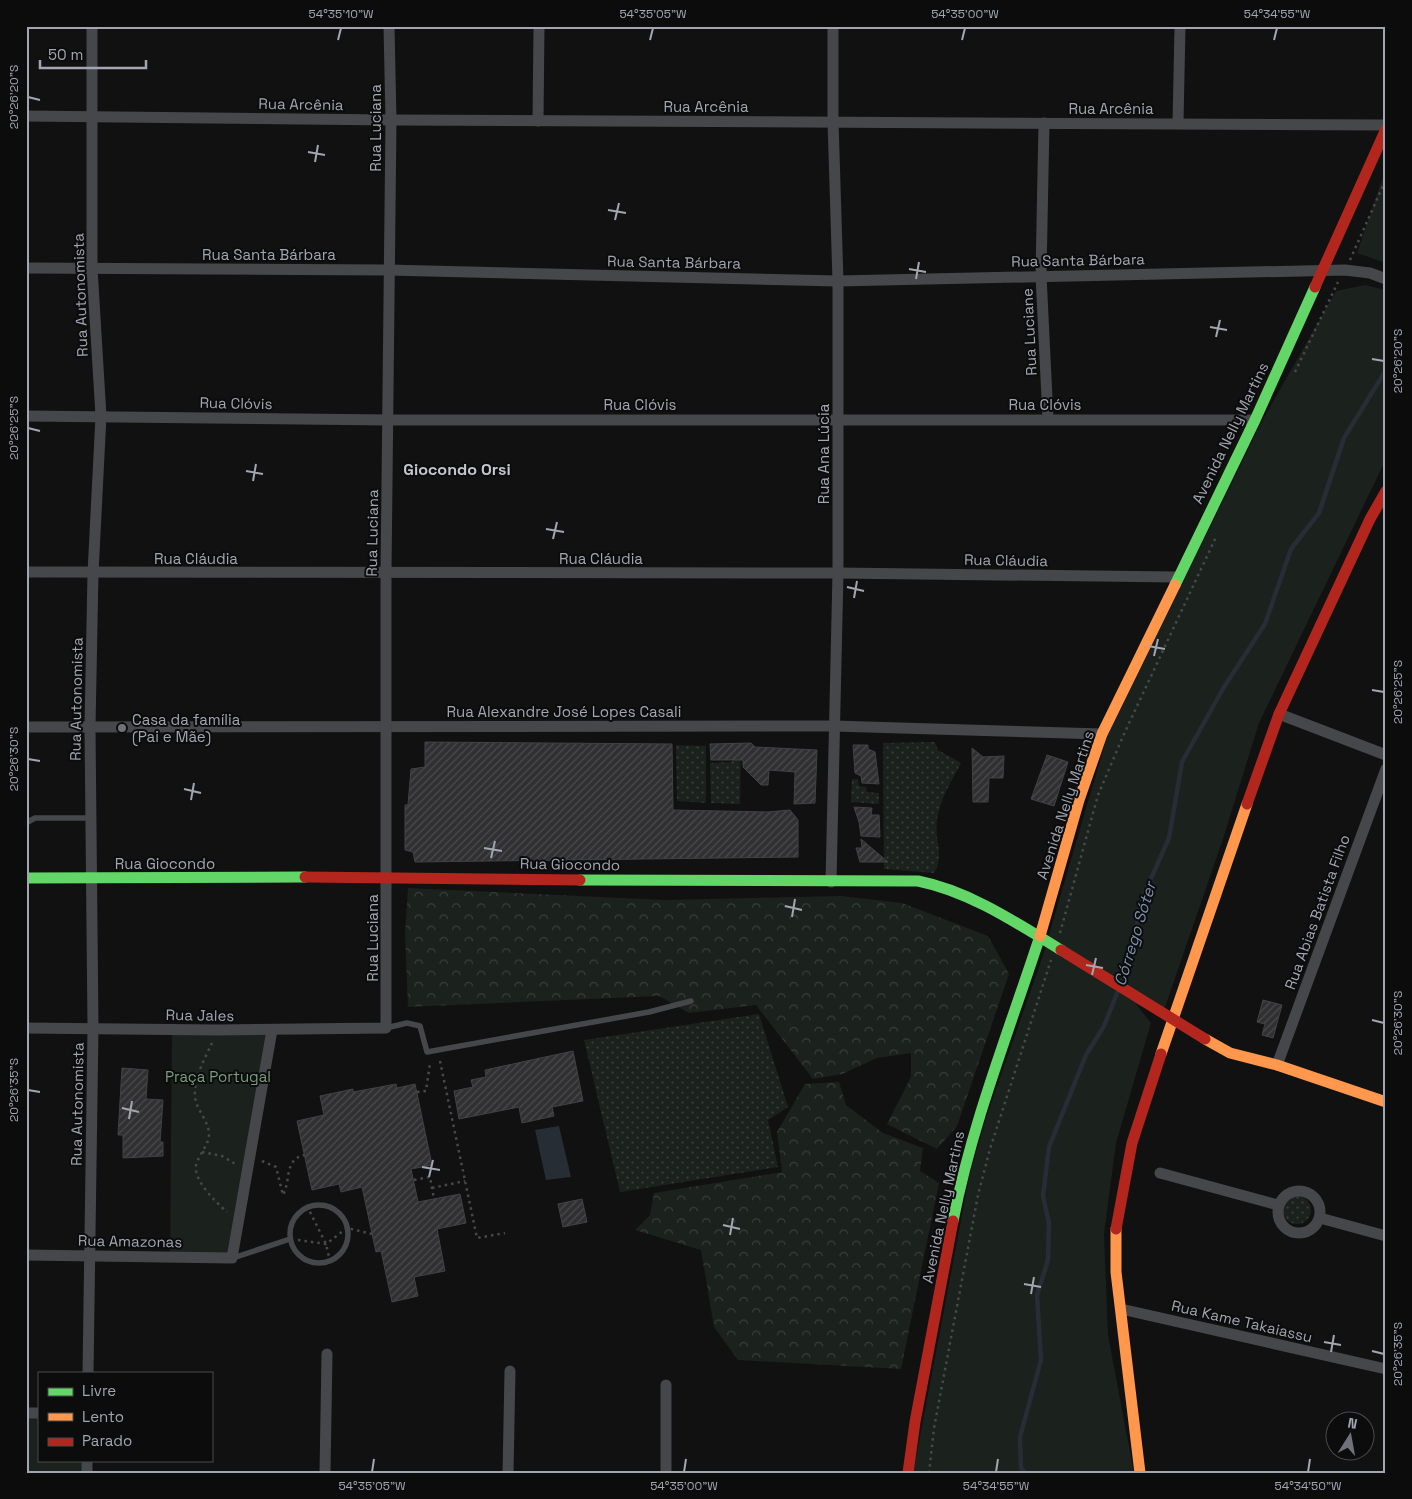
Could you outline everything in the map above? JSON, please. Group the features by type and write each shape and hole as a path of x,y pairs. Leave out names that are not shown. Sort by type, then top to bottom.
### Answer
{"main road":[{"name":"Avenida Nelly Martins","path":"908,1473 915,1422 963,1170 980,1112 1040,937 1079,800 1102,734 1176,577 1255,420 1386,129"},
{"path":"1140,1473 1116,1272 1115,1233 1132,1143 1172,1020 1279,714 1370,519 1386,490"},
{"name":"Rua Giocondo","path":"26,878 387,877 831,882 918,881 944,886 1040,937 1103,978 1230,1053 1277,1065 1386,1102"}],"street":[{"name":"Rua Autonomista","path":"88,1372 92,1028 90,727 93,573 100,416 92,268 92,26"},
{"name":"Rua Luciana","path":"386,1028 388,726 386,573 391,120 389,26"},
{"path":"538,121 539,26"},
{"name":"Rua Ana Lúcia","path":"831,882 838,573 838,281 833,121 833,26"},
{"path":"1178,123 1180,26"},
{"name":"Rua Arcênia","path":"26,116 538,121 1386,125"},
{"name":"Rua Luciane","path":"1044,123 1041,275 1048,419"},
{"name":"Rua Santa Bárbara","path":"26,268 388,270 838,281 1041,275 1345,270 1370,273 1386,279"},
{"name":"Rua Clóvis","path":"26,416 389,420 838,418 1255,420"},
{"name":"Rua Cláudia","path":"26,572 838,573 1176,577"},
{"path":"1279,714 1386,755"},
{"name":"Rua Alexandre José Lopes Casali","path":"26,727 834,726 1102,734"},
{"name":"Rua Abias Batista Filho","path":"1277,1065 1386,769"},
{"name":"Rua Jales","path":"26,1028 272,1030 386,1028"},
{"path":"232,1258 237,1220 272,1030"},
{"path":"1160,1173 1278,1206"},
{"path":"1300,1190 1310,1193 1317,1200 1320,1208 1320,1218 1309,1231 1292,1233 1280,1222 1278,1206 1283,1197 1291,1192 1300,1190"},
{"path":"1320,1218 1386,1236"},
{"name":"Rua Amazonas","path":"26,1255 232,1258"},
{"name":"Rua Kame Takaiassu","path":"1121,1309 1386,1369"},
{"path":"325,1473 327,1354"},
{"path":"508,1473 510,1371"},
{"path":"666,1385 666,1473"}],"lane":[{"path":"26,823 35,818 91,818"},
{"path":"386,1028 408,1023 420,1026 427,1052 649,1012 691,1001"},
{"path":"318,1204 330,1206 340,1213 347,1228 346,1245 340,1254 330,1261 319,1263 308,1261 298,1255 290,1239 291,1223 298,1213 307,1206 318,1204"},
{"path":"232,1258 290,1239"}],"path":[{"path":"1293,375 1345,270 1386,179"},
{"path":"930,1473 934,1428 978,1195 990,1148 1055,948 1098,795 1124,734 1218,534"},
{"path":"217,1030 198,1075 196,1100 209,1132 207,1144 196,1164 195,1171 209,1196 237,1220"},
{"path":"417,1092 426,1090 429,1063 440,1061 456,1047"},
{"path":"440,1061 477,1238 505,1233"},
{"path":"202,1152 222,1156 246,1171"},
{"path":"250,1156 276,1167 283,1195 291,1164 296,1157 304,1155"},
{"path":"414,1180 430,1177 434,1199"},
{"path":"432,1188 465,1181"},
{"path":"307,1206 326,1244 330,1261"},
{"path":"290,1239 326,1244 347,1228 372,1234"}],"green space":[{"path":"1386,168 1386,263 1357,253"},
{"path":"1365,285 1386,290 1386,459 1259,723 1223,839 1162,1016 1136,1004 1151,1023 1116,1143 1104,1234 1108,1335 1134,1473 913,1473 970,1173 986,1118 1043,955 1107,737 1262,421 1336,291"},
{"path":"935,742 938,750 961,763 946,791 938,812 936,828 939,860 937,866 934,873 884,869 883,743"},
{"path":"676,745 706,746 706,803 677,801"},
{"path":"732,745 741,745 740,804 711,803 710,763 732,762"},
{"path":"852,779 858,779 859,786 866,787 867,792 879,793 879,804 851,802"},
{"path":"408,888 665,900 841,896 902,903 988,936 1009,974 957,1126 937,1149 887,1124 911,1077 911,1053 877,1058 842,1074 813,1079 756,1005 689,1013 659,996 408,1007 405,934"},
{"path":"759,1014 788,1107 768,1120 778,1167 620,1192 584,1040"},
{"name":"Praça Portugal","path":"172,1029 272,1030 232,1258 170,1258"},
{"path":"839,1082 846,1105 883,1133 923,1148 920,1171 939,1183 901,1369 738,1360 714,1327 701,1250 635,1230 650,1215 654,1193 782,1172 777,1132 805,1084"},
{"path":"1297,1196 1307,1200 1311,1210 1307,1220 1297,1224 1287,1220 1283,1210 1287,1200"},
{"path":"26,1413 38,1413 38,1462 87,1462 87,1473 26,1473"}],"shaded area":[{"path":"559,1126 571,1177 546,1180 535,1130"}],"building":[{"path":"425,742 672,744 673,810 768,812 790,810 798,820 798,857 415,862 413,852 405,850 405,805 408,805 411,769 425,767"},
{"path":"751,743 755,747 817,750 815,803 794,804 795,772 769,770 768,785 761,785 743,767 743,760 711,760 710,744"},
{"path":"853,745 868,745 868,749 875,752 879,784 862,783 861,776 855,773"},
{"path":"972,748 983,757 1004,756 1003,778 989,778 988,802 973,802"},
{"path":"1047,755 1068,762 1054,806 1031,799"},
{"path":"854,807 872,808 871,815 879,815 880,837 861,836"},
{"path":"861,839 888,862 860,862 856,848 862,848"},
{"path":"1263,1000 1282,1005 1273,1038 1262,1035 1265,1024 1257,1022"},
{"path":"573,1051 583,1101 552,1107 554,1116 522,1123 519,1107 459,1119 454,1091 473,1087 471,1080 486,1077 485,1070"},
{"path":"122,1068 148,1070 146,1099 163,1100 160,1142 163,1142 163,1156 123,1158 123,1135 118,1135"},
{"path":"396,1084 397,1088 415,1084 432,1165 411,1169 418,1202 460,1194 466,1223 437,1229 445,1271 414,1277 418,1296 392,1302 381,1251 376,1252 362,1187 341,1192 339,1184 312,1190 297,1121 324,1115 320,1096 353,1089 353,1092"},
{"path":"582,1199 587,1222 563,1227 558,1204"}],"waterway":[{"name":"Córrego Sóter","path":"1121,984 1127,967 1145,892 1169,838 1182,762 1224,687 1265,624 1291,549 1319,513 1344,438 1386,370"},
{"name":"Córrego Sóter","path":"1025,1473 1021,1468 1020,1437 1041,1360 1037,1295 1048,1260 1049,1223 1043,1196 1049,1147 1086,1055 1104,1026 1118,991"}],"traffic: fast":[{"path":"1175,585 1255,420 1315,287"},
{"path":"26,878 305,877"},
{"path":"580,880 918,881 956,892 974,900 1061,950"},
{"path":"953,1221 970,1148 1040,936"}],"traffic: slow":[{"path":"1040,936 1079,800 1102,734 1175,585"},
{"path":"1161,1054 1247,804"},
{"path":"1205,1039 1230,1053 1277,1065 1386,1102"},
{"path":"1116,1229 1116,1272 1140,1473"}],"traffic: jam":[{"path":"1315,287 1386,129"},
{"path":"1247,804 1279,714 1370,519 1386,491"},
{"path":"305,877 580,880"},
{"path":"1061,950 1205,1039"},
{"path":"1116,1229 1132,1143 1161,1054"},
{"path":"908,1473 915,1422 953,1221"}],"place":[{"name":"Casa da família (Pai e Mãe)","path":"122,728"}],"district":[{"name":"Giocondo Orsi","path":"457,469"}]}
